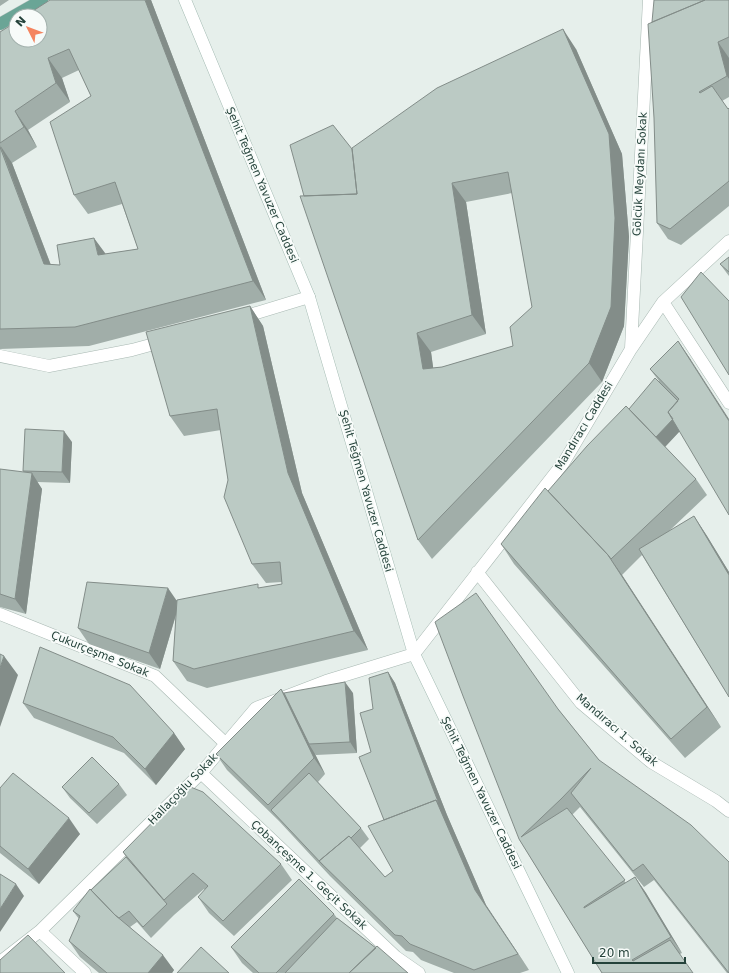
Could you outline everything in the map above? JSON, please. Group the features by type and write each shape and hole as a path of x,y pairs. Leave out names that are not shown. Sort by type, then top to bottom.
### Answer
{"main road":[{"path":"0,24 42,0"}],"street":[{"name":"Şehit Teğmen Yavuzer Caddesi","path":"184,0 309,297 414,654 568,973"},
{"name":"Gölcük Meydanı Sokak","path":"631,348 649,0"},
{"name":"Mandıracı Caddesi","path":"414,654 564,462 631,348 663,302 729,241"},
{"path":"228,322 309,297"},
{"path":"663,302 729,402"},
{"path":"0,356 49,366 132,350 177,337"},
{"name":"Mandıracı 1. Sokak","path":"477,572 581,703 651,762 716,801 729,811"},
{"name":"Çukurçeşme Sokak","path":"0,614 155,676 226,744"},
{"name":"Hallaçoğlu Sokak","path":"0,962 40,931 201,773 256,708 326,681 414,654"},
{"name":"Çobançeşme 1. Geçit Sokak","path":"201,773 396,957 419,973"},
{"path":"40,931 85,973"}],"building":[{"path":"50,0 145,0 253,281 75,327 0,329 0,147 44,264 60,265 57,245 94,238 98,255 138,249 115,182 74,195 50,122 91,96 69,49 48,58 56,83 15,111 24,127 0,143 0,32 8,27 8,48 48,48 48,8 38,8"},
{"path":"654,0 705,0 652,22"},
{"path":"705,0 729,0 729,37 718,42 727,76 699,92 700,93 712,86 728,109 729,108 729,181 670,229 657,223 654,118 648,24"},
{"path":"563,29 609,134 615,218 611,307 589,363 418,540 300,196 357,194 352,148 437,88","holes":["508,172 532,307 510,327 513,346 442,367 423,369 417,333 472,315 452,183"]},
{"path":"333,125 352,149 357,194 304,196 290,145"},
{"path":"729,257 729,272 720,264"},
{"path":"701,272 729,301 729,375 681,297"},
{"path":"250,306 288,473 354,631 194,669 173,661 177,600 258,584 258,588 282,584 280,562 252,564 224,497 228,480 217,409 170,416 146,332"},
{"path":"678,341 729,421 729,515 668,412 679,399 650,369"},
{"path":"655,378 678,401 668,412 673,419 656,437 629,409"},
{"path":"626,406 696,479 611,559 548,491 587,446"},
{"path":"25,429 64,431 62,472 23,471"},
{"path":"0,469 32,473 15,599 0,594"},
{"path":"545,488 608,555 707,707 671,739 501,544"},
{"path":"694,516 729,575 729,697 639,549"},
{"path":"87,582 168,588 149,653 78,628"},
{"path":"476,593 558,709 599,760 691,825 729,862 729,973 643,864 633,871 571,793 591,768 521,837 567,808 625,880 584,908 635,877 671,937 632,960 633,961 670,940 693,973 602,973 519,839 435,622"},
{"path":"40,647 130,685 174,733 145,769 113,737 23,703"},
{"path":"0,654 4,656 0,668"},
{"path":"388,672 439,804 436,800 384,820 359,757 371,752 360,713 373,709 369,678"},
{"path":"345,682 350,742 309,744 284,693"},
{"path":"281,689 314,758 268,805 216,754"},
{"path":"92,757 119,784 89,813 62,787"},
{"path":"13,773 69,818 28,869 0,846 0,788"},
{"path":"309,773 361,828 351,838 349,836 319,861 271,810"},
{"path":"188,786 203,792 281,864 223,921 198,897 208,886 193,873 164,900 123,852"},
{"path":"436,800 475,890 518,954 474,970 410,944 402,936 395,935 319,861 349,836 385,877 393,871 368,826"},
{"path":"126,857 167,904 143,927 129,911 119,918 91,890"},
{"path":"0,874 16,884 0,909"},
{"path":"299,879 334,914 276,973 259,973 231,947"},
{"path":"90,889 115,915 163,955 148,973 107,973 69,941 80,916 73,911"},
{"path":"337,918 376,948 349,973 285,973"},
{"path":"28,935 65,973 0,973 0,960"},
{"path":"377,946 408,973 349,973"},
{"path":"201,947 229,973 177,973"}]}
